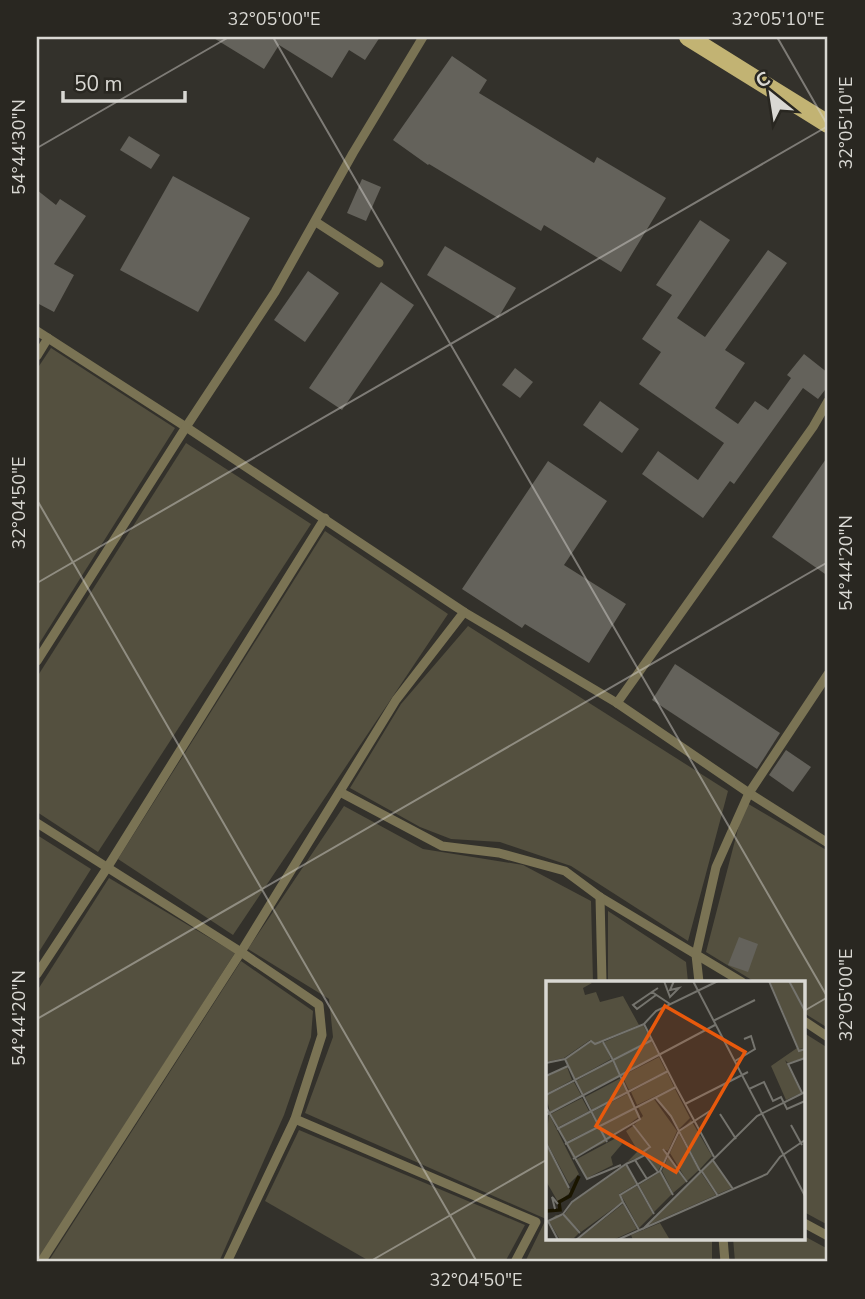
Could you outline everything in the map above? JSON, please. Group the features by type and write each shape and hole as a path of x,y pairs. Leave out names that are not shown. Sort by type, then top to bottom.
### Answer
{"main road":[{"path":"688,37 826,117"}],"lane":[{"path":"37,661 275,292 423,37"},
{"path":"316,222 379,263"},
{"path":"37,331 464,611 617,703 828,843"},
{"path":"37,356 48,338"},
{"path":"617,703 805,439 828,401"},
{"path":"37,974 107,869 325,518"},
{"path":"41,1262 241,952 396,700 464,611"},
{"path":"699,981 696,955 716,867 749,793 828,674"},
{"path":"340,792 442,846 499,853 565,871 600,897 740,981"},
{"path":"37,823 241,952 319,1005 321,1035 295,1119 227,1262"},
{"path":"600,897 602,981"},
{"path":"806,1022 828,1037"},
{"path":"295,1119 536,1223 515,1262"},
{"path":"806,1224 828,1236"},
{"path":"723,1240 725,1262"}],"shaded area":[{"path":"51,348 175,428 37,647 37,369"},
{"path":"186,443 311,524 98,852 37,812 37,677"},
{"path":"325,531 448,614 233,935 118,859"},
{"path":"468,626 728,791 688,941 571,866 500,842 451,839 420,827 350,788 401,704"},
{"path":"745,802 828,851 828,1028 806,1014 806,981 753,981 706,952"},
{"path":"344,806 423,849 523,865 591,901 593,981 546,981 546,1219 305,1113 333,1037 329,999 248,949"},
{"path":"37,835 91,869 37,955"},
{"path":"109,878 235,953 37,1262 37,991"},
{"path":"608,911 686,962 688,981 608,981"},
{"path":"241,961 313,1011 311,1037 284,1115 219,1262 48,1262"},
{"path":"806,1034 828,1048 828,1225 806,1213"},
{"path":"299,1130 525,1225 505,1262 371,1262 265,1201"},
{"path":"546,1219 546,1240 712,1240 712,1262 525,1262"},
{"path":"806,1237 828,1249 828,1262 735,1262 733,1240 806,1240"}],"building":[{"path":"212,37 380,37 365,60 349,50 332,78 279,45 264,69"},
{"path":"452,56 487,80 479,93 594,163 597,157 666,198 621,272 544,225 541,231 428,165 393,140"},
{"path":"129,136 160,155 151,169 120,150"},
{"path":"173,176 250,218 198,312 120,270"},
{"path":"362,179 381,187 366,221 347,213"},
{"path":"37,190 56,205 60,199 86,216 54,264 74,275 54,312 37,303"},
{"path":"700,220 730,240 677,318 705,337 768,250 787,263 725,350 745,363 715,408 738,424 755,401 768,410 791,378 787,375 804,354 828,373 828,386 818,399 803,388 734,484 730,481 703,518 642,474 658,451 698,480 724,443 639,384 661,352 642,339 672,295 656,285"},
{"path":"445,246 516,288 498,318 427,275"},
{"path":"308,271 339,293 305,342 274,320"},
{"path":"381,282 414,305 342,410 309,388"},
{"path":"515,368 533,382 520,398 502,385"},
{"path":"600,401 639,429 622,453 583,425"},
{"path":"828,456 828,576 772,537"},
{"path":"548,461 607,501 564,565 626,604 589,663 525,624 522,628 462,589"},
{"path":"675,664 780,733 757,769 652,700"},
{"path":"786,750 811,767 793,792 769,775"},
{"path":"739,937 758,944 748,972 728,965"}]}
